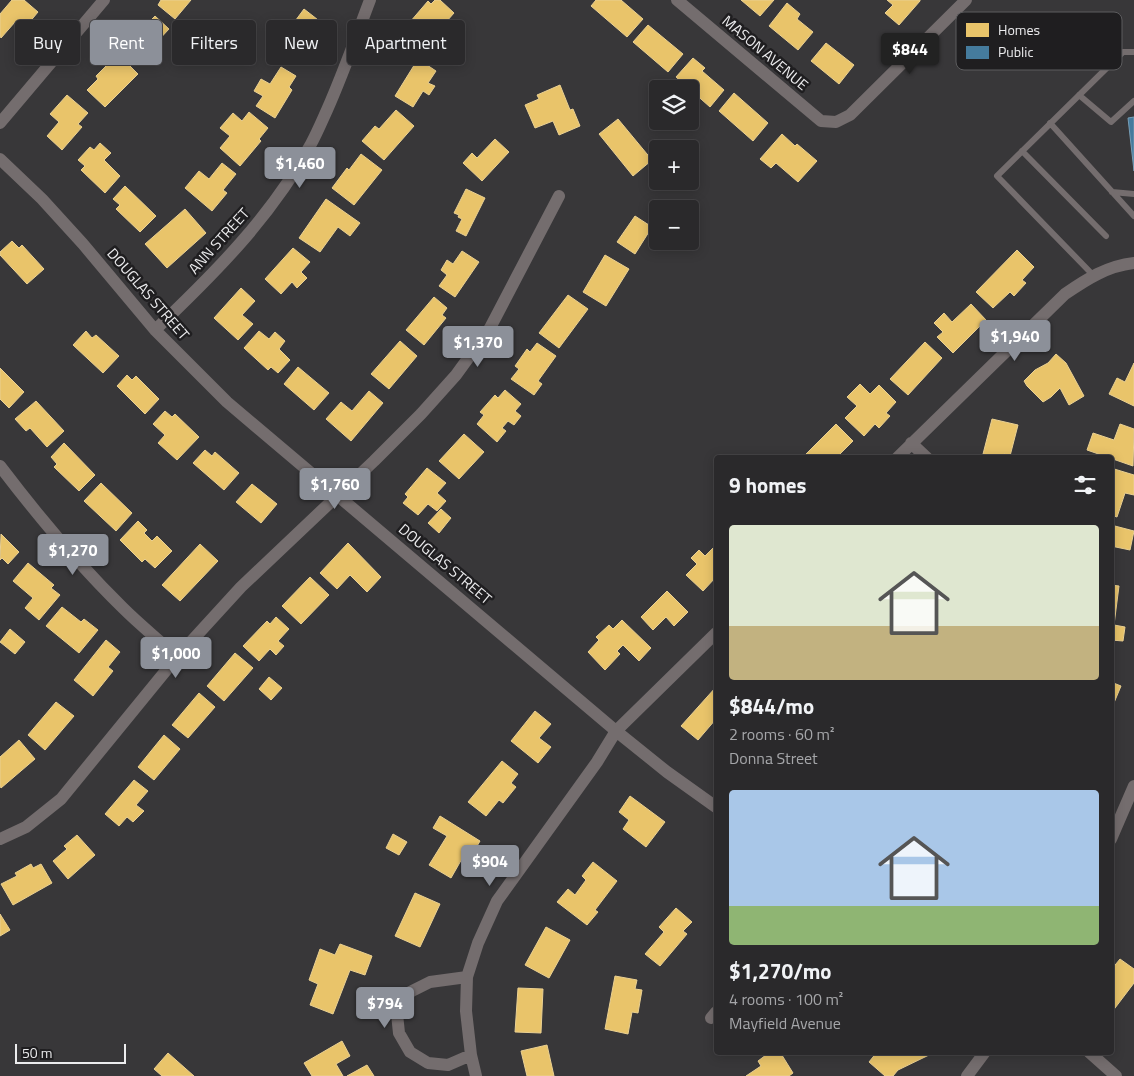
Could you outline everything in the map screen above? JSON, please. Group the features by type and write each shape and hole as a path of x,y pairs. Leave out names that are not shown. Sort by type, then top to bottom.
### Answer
{"street":[{"path":"0,123 104,0"},
{"name":"ANN STREET","path":"155,330 240,245 280,196 312,144 337,87 370,0"},
{"name":"MASON AVENUE","path":"677,0 821,121 836,122 850,115 966,0"},
{"name":"DOUGLAS STREET","path":"0,160 42,199 155,330 227,402 616,731 667,772 714,806"},
{"path":"0,839 26,827 61,799 177,656 280,549 339,496 421,414 456,375 490,328 559,196"},
{"path":"900,455 1065,294 1093,275 1122,264 1134,263"},
{"path":"911,443 923,455"},
{"path":"3,476 90,574 124,609 177,656"},
{"path":"476,1076 471,1056 466,1011 467,977 478,943 498,901 616,731 714,635"},
{"path":"1114,832 1134,786"},
{"path":"467,977 430,982 410,992 397,1014 399,1033 410,1052 428,1063 448,1064 471,1056"},
{"path":"967,1076 983,1055"},
{"path":"1092,1055 1116,1076"}],"lane":[{"path":"1093,275 997,176 1105,70"},
{"path":"1079,95 1111,122 1134,100"},
{"path":"1050,123 1134,216"},
{"path":"1022,151 1106,236"},
{"path":"1112,192 1134,194"}],"building: Homes":[{"path":"12,0 24,0 38,12 31,20 15,20 1,38 0,14"},
{"path":"161,0 191,0 175,19 158,5"},
{"path":"435,0 440,0 454,13 448,20 412,20 428,1 431,4"},
{"path":"596,0 621,0 643,19 627,37 591,6"},
{"path":"741,0 774,0 760,16"},
{"path":"887,0 920,1 899,25 885,13 893,5"},
{"path":"787,3 800,14 797,19 813,32 798,50 769,26"},
{"path":"304,9 318,20 296,20"},
{"path":"155,16 159,20 151,20"},
{"path":"162,22 169,29 162,36"},
{"path":"648,25 683,54 668,72 633,42"},
{"path":"826,43 854,65 839,84 811,61"},
{"path":"693,58 705,68 702,71 724,90 710,107 699,97 699,80 679,80 676,77"},
{"path":"107,65 129,65 138,74 105,107 87,90 98,79 96,76"},
{"path":"414,65 427,65 436,71 428,83 435,86 429,95 423,91 413,107 395,96"},
{"path":"281,67 296,76 289,87 292,90 275,118 256,106 263,96 254,91 261,79 270,84"},
{"path":"560,85 570,110 573,109 580,126 559,135 553,121 535,128 525,105 539,99 537,95"},
{"path":"734,93 768,123 753,141 719,111"},
{"path":"67,95 88,113 78,124 82,127 62,150 47,136 59,122 50,114"},
{"path":"396,110 414,126 384,160 362,141 375,126 379,129"},
{"path":"249,112 268,128 259,139 261,141 240,166 220,148 230,136 220,128 233,113 242,121"},
{"path":"618,119 649,156 649,163 633,176 599,134"},
{"path":"782,134 795,146 797,144 817,161 798,182 776,163 771,168 760,159"},
{"path":"495,139 509,152 482,181 463,163 472,153 477,158"},
{"path":"100,143 111,153 104,160 120,176 105,193 81,170 85,166 78,160 90,147 94,150"},
{"path":"361,154 382,170 354,205 332,188 347,168 349,170"},
{"path":"222,163 236,174 223,190 227,193 212,211 185,188 199,171 209,179"},
{"path":"125,186 156,216 140,232 116,209 120,205 113,199"},
{"path":"466,189 485,198 466,236 456,231 462,219 454,213"},
{"path":"326,199 360,223 350,236 338,227 320,252 299,238"},
{"path":"185,209 206,233 167,268 145,244"},
{"path":"635,216 649,225 649,232 635,254 617,242"},
{"path":"12,241 19,248 22,245 44,269 27,284 0,255 0,252"},
{"path":"293,248 310,262 301,272 307,278 297,288 292,282 281,294 265,279"},
{"path":"1017,250 1034,267 1022,280 1026,283 1014,296 1010,292 993,308 976,292"},
{"path":"462,251 479,262 455,297 439,286 447,275 441,270 447,260 453,264"},
{"path":"605,255 629,269 606,306 583,292"},
{"path":"241,288 255,301 242,315 253,324 238,340 214,318"},
{"path":"568,295 588,309 559,348 539,333"},
{"path":"434,297 447,308 442,315 446,318 424,345 406,330"},
{"path":"971,304 986,320 953,353 937,337 943,332 934,323 944,313 952,322"},
{"path":"86,331 92,338 96,335 119,356 103,373 73,345"},
{"path":"259,331 269,339 275,332 285,341 279,349 290,360 278,373 271,367 268,370 244,348"},
{"path":"400,341 417,356 389,389 371,374"},
{"path":"925,342 942,358 908,395 890,379"},
{"path":"537,343 556,356 538,381 542,384 534,395 511,379 519,369 515,366 527,349 530,352"},
{"path":"1056,354 1066,363 1084,396 1069,405 1060,388 1043,402 1024,381 1035,370 1048,363"},
{"path":"1134,363 1134,406 1109,394 1117,378 1125,382"},
{"path":"298,367 329,393 314,410 284,384"},
{"path":"0,368 24,392 9,408 0,399"},
{"path":"127,375 132,380 136,376 159,399 145,414 117,386"},
{"path":"860,384 870,394 879,385 896,402 886,413 890,416 879,428 875,424 864,436 845,418 857,406 847,397"},
{"path":"505,390 521,404 515,411 521,416 514,425 508,421 502,428 506,431 497,442 477,424 484,415 480,412 495,395 498,398"},
{"path":"369,391 383,403 351,441 326,419 341,402 352,411"},
{"path":"36,401 64,431 47,447 30,428 26,431 15,419"},
{"path":"165,411 172,417 175,414 199,437 177,460 158,443 165,435 153,424"},
{"path":"992,419 1018,425 1010,455 983,455"},
{"path":"836,424 853,441 839,455 805,455"},
{"path":"1120,424 1134,429 1133,466 1114,459 1114,455 1101,455 1087,450 1093,433 1114,440"},
{"path":"464,434 484,452 459,479 439,461"},
{"path":"64,443 95,475 79,491 54,467 57,464 51,457"},
{"path":"205,450 212,456 215,452 239,473 224,490 193,463"},
{"path":"427,468 446,483 437,493 446,501 437,511 428,504 418,515 403,503 408,497 405,494"},
{"path":"1114,469 1134,475 1134,495 1125,493 1117,517 1114,516"},
{"path":"101,483 132,513 116,531 84,501"},
{"path":"252,484 277,504 261,523 236,502"},
{"path":"441,509 451,518 439,533 428,523"},
{"path":"138,521 147,530 144,533 152,541 157,536 172,551 155,568 145,559 142,562 120,540"},
{"path":"1114,526 1134,531 1130,550 1114,547"},
{"path":"1,534 19,552 8,564 2,558 0,560"},
{"path":"348,543 381,577 367,592 350,575 337,589 320,573"},
{"path":"200,544 218,561 180,601 162,585"},
{"path":"714,547 714,579 703,591 686,575 697,564 691,558 699,550 705,556"},
{"path":"28,563 54,585 51,588 60,595 39,620 25,608 33,598 13,581"},
{"path":"310,577 329,595 301,624 282,606"},
{"path":"1114,585 1119,586 1114,625"},
{"path":"667,591 688,612 674,626 666,617 653,630 641,617"},
{"path":"62,607 81,622 84,619 98,630 79,653 46,626"},
{"path":"276,617 289,629 278,641 284,646 276,655 270,649 259,661 243,646 267,621 270,624"},
{"path":"622,620 651,648 639,661 623,645 617,651 620,654 605,670 588,652 599,640 596,637 609,625 613,629"},
{"path":"1114,625 1125,627 1123,641 1114,640"},
{"path":"10,629 25,642 15,654 0,642"},
{"path":"106,640 120,652 108,667 113,671 93,696 74,680"},
{"path":"235,653 253,668 224,701 207,686"},
{"path":"269,677 282,688 271,700 259,689"},
{"path":"1114,683 1121,686 1114,703"},
{"path":"714,689 714,721 698,740 681,726"},
{"path":"199,693 215,707 188,738 172,725"},
{"path":"56,702 74,716 45,750 28,735"},
{"path":"535,711 551,724 539,738 551,747 538,763 511,741"},
{"path":"164,735 180,749 154,780 138,767"},
{"path":"19,740 35,759 1,788 0,757"},
{"path":"502,761 518,774 511,783 516,787 503,803 499,800 486,816 468,802"},
{"path":"134,780 148,791 136,805 144,811 133,822 127,817 119,826 105,814"},
{"path":"630,796 665,822 646,847 623,829 629,820 619,812"},
{"path":"440,816 480,841 469,860 463,857 451,878 429,865 447,836 433,828"},
{"path":"393,834 407,842 399,855 386,848"},
{"path":"77,835 95,855 68,879 53,861 67,849 64,846"},
{"path":"593,862 617,881 595,910 598,912 587,925 557,902 568,889 575,895 586,880 582,876"},
{"path":"31,864 33,868 41,864 52,883 13,905 1,884 17,876 15,873"},
{"path":"415,893 440,904 420,947 395,936"},
{"path":"676,908 692,922 683,931 687,934 660,966 645,954 664,932 659,927"},
{"path":"0,914 10,930 0,936"},
{"path":"546,927 570,940 549,978 525,965"},
{"path":"340,944 372,956 365,975 350,970 333,1014 310,1005 318,984 309,980 320,949 335,955"},
{"path":"1120,959 1134,969 1134,983 1114,1009 1114,966"},
{"path":"615,976 637,980 635,989 642,990 638,1013 632,1012 628,1034 605,1029"},
{"path":"518,988 543,989 541,1033 515,1032"},
{"path":"342,1041 350,1056 336,1064 343,1076 312,1076 304,1063"},
{"path":"547,1045 554,1076 527,1076 521,1051"},
{"path":"168,1053 194,1076 162,1076 154,1069"},
{"path":"766,1055 782,1055 793,1073 789,1076 746,1076 761,1066 758,1061"},
{"path":"875,1055 929,1055 898,1070 893,1076 885,1076 869,1062"},
{"path":"367,1065 374,1076 347,1076"}],"building: Public":[{"path":"1134,117 1134,171 1128,118"}]}
